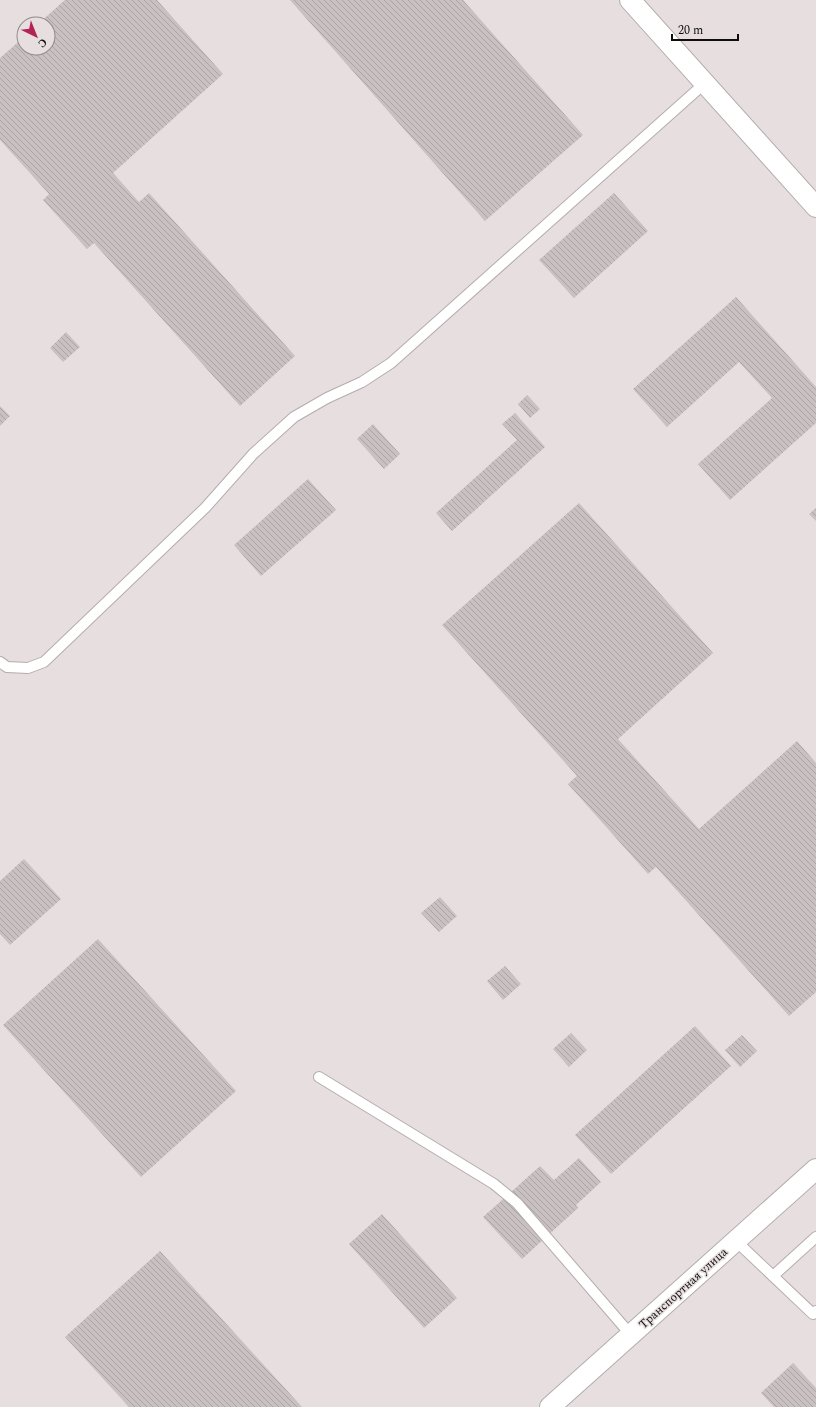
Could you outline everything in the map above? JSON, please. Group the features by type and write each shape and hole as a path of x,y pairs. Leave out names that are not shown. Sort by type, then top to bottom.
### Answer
{"street":[{"path":"630,0 816,207"},
{"name":"Транспортная улица","path":"550,1407 816,1169"}],"lane":[{"path":"0,662 7,666 28,668 44,662 205,508 253,454 294,417 327,398 362,382 391,363 705,83"},
{"path":"319,1077 494,1184 518,1204 631,1335"},
{"path":"773,1276 816,1237"},
{"path":"736,1241 813,1314 816,1311"}],"building":[{"path":"65,0 157,0 223,74 113,173 139,202 149,193 295,356 240,406 94,243 87,249 43,200 49,194 0,140 0,58 16,44 16,56 56,56 56,16 47,16"},
{"path":"290,0 463,0 583,135 485,221"},
{"path":"614,193 648,231 574,298 539,260"},
{"path":"736,297 816,387 816,423 730,500 698,464 772,398 739,362 667,427 633,389"},
{"path":"66,332 80,347 63,362 50,348"},
{"path":"527,395 540,409 530,418 518,404"},
{"path":"0,406 10,416 0,426"},
{"path":"515,413 545,447 452,531 436,513 517,440 502,424"},
{"path":"373,424 400,454 384,469 357,439"},
{"path":"308,479 336,510 261,576 234,545"},
{"path":"579,503 713,653 618,739 699,829 797,741 816,763 816,992 789,1016 656,867 648,874 568,784 577,776 442,625"},
{"path":"816,508 816,521 809,514"},
{"path":"24,859 61,899 10,945 0,934 0,881"},
{"path":"440,897 457,916 439,932 421,913"},
{"path":"98,939 236,1091 141,1177 3,1025"},
{"path":"505,966 521,984 503,1000 487,981"},
{"path":"695,1026 731,1066 611,1174 575,1135"},
{"path":"571,1033 587,1050 569,1067 553,1049"},
{"path":"742,1035 757,1051 740,1067 725,1050"},
{"path":"579,1158 601,1182 576,1205 578,1208 522,1259 483,1217 540,1166 554,1180"},
{"path":"382,1214 457,1298 424,1328 349,1244"},
{"path":"160,1251 302,1407 129,1407 65,1337"},
{"path":"793,1363 816,1388 816,1407 774,1407 761,1393"}]}
